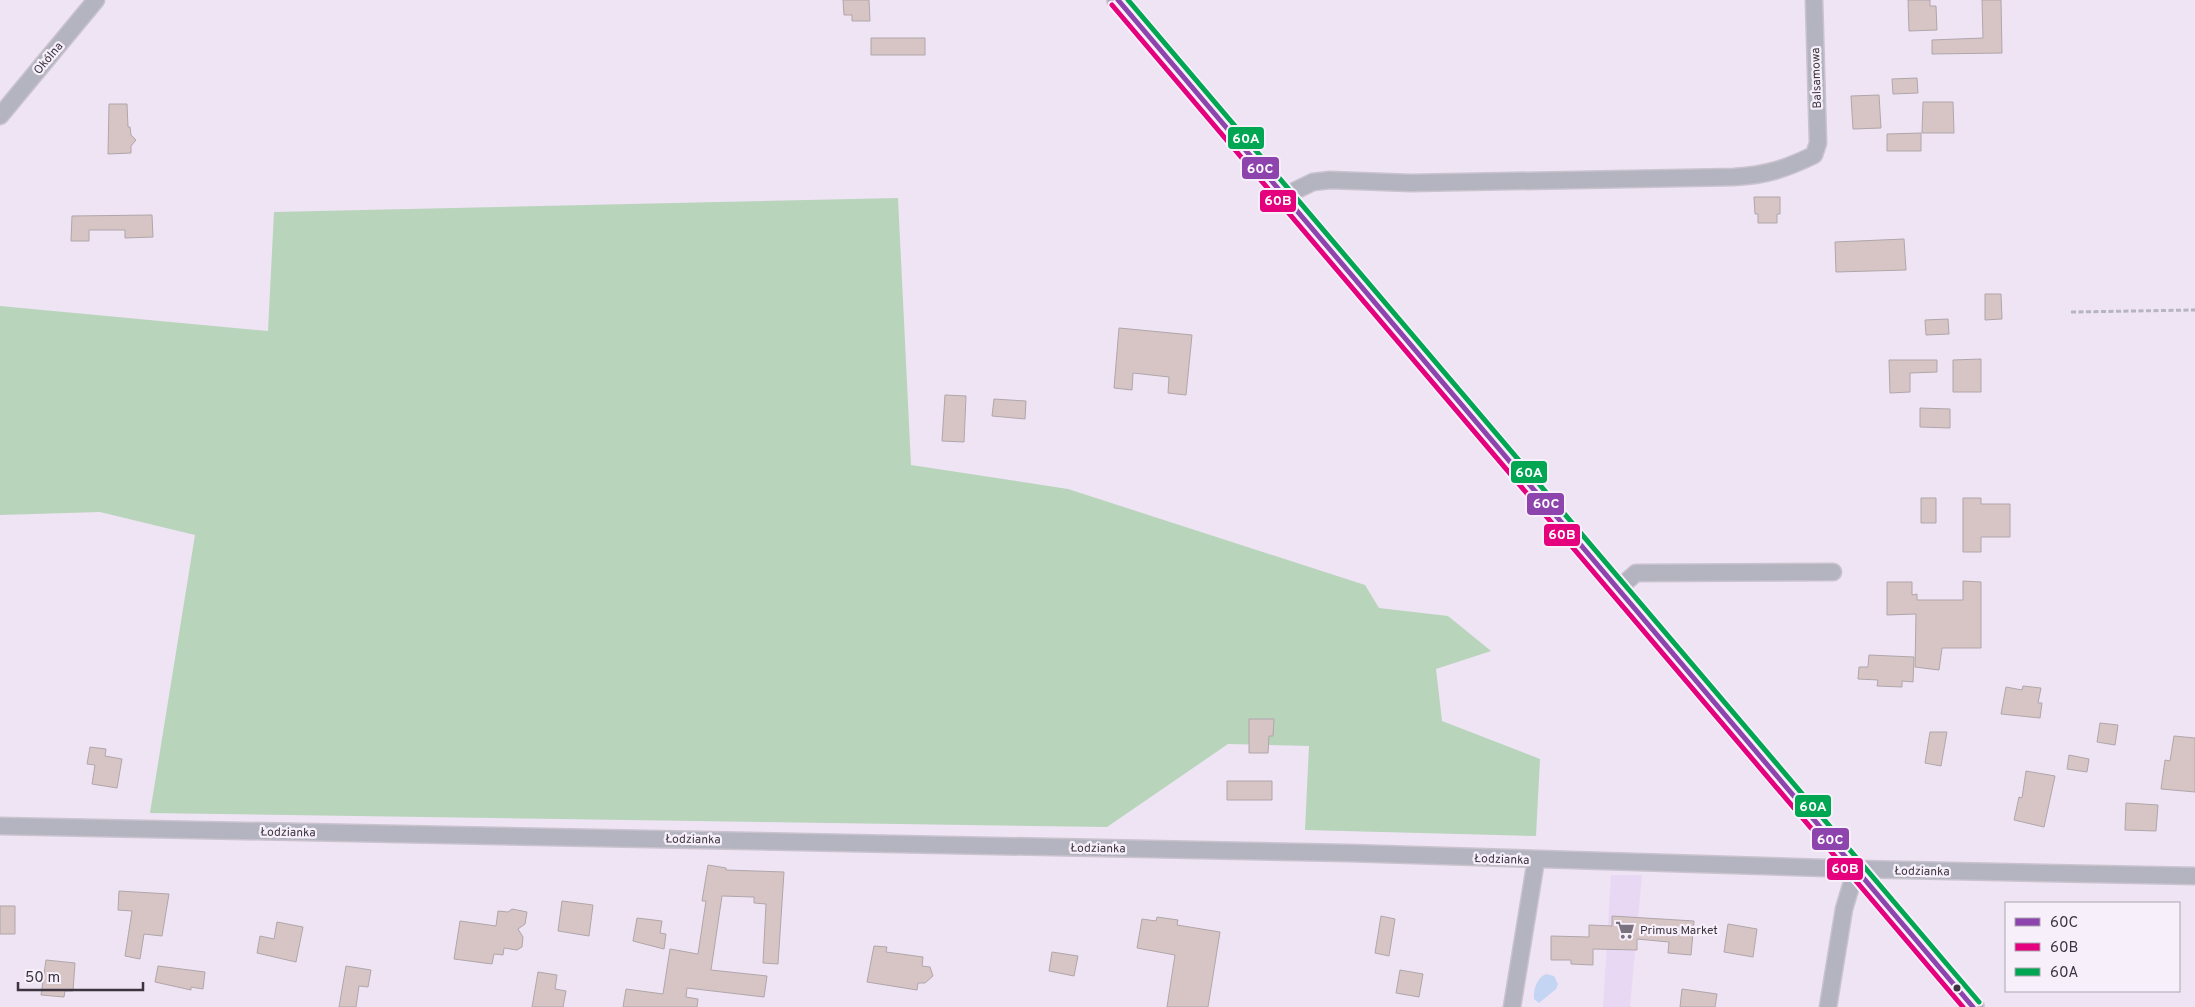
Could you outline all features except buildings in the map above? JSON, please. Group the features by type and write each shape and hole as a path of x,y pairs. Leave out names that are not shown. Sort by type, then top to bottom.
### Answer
{"main road":[{"path":"1118,0 1973,1007"}],"street":[{"name":"Okólna","path":"0,116 96,0"},
{"name":"Balsamowa","path":"1284,196 1313,182 1330,180 1411,183 1760,176 1784,169 1814,155 1818,143 1814,0"},
{"path":"1618,589 1630,576 1636,573 1833,572"},
{"name":"Łodzianka","path":"0,826 1338,853 1856,869 2195,876"},
{"path":"1512,1007 1536,860"},
{"path":"1828,1007 1844,909 1856,869"}],"path":[{"path":"2071,312 2195,310"}],"shaded area":[{"path":"1611,875 1642,875 1630,1007 1603,1007"}],"green space":[{"path":"898,198 911,465 1068,489 1365,585 1379,608 1448,616 1491,651 1436,669 1442,721 1540,759 1536,836 1305,830 1309,746 1228,744 1107,827 150,813 195,535 100,512 0,515 0,306 268,331 274,212"}],"water":[{"path":"1546,974 1554,976 1558,984 1556,989 1539,1003 1534,999 1534,991 1540,978"}],"transit line":[{"name":"60C","path":"1118,0 1973,1007"},
{"name":"60A","path":"1128,0 1979,1002"},
{"name":"60B","path":"1112,5 1963,1007"}],"place":[{"name":"Primus Market","path":"1625,930"}]}
